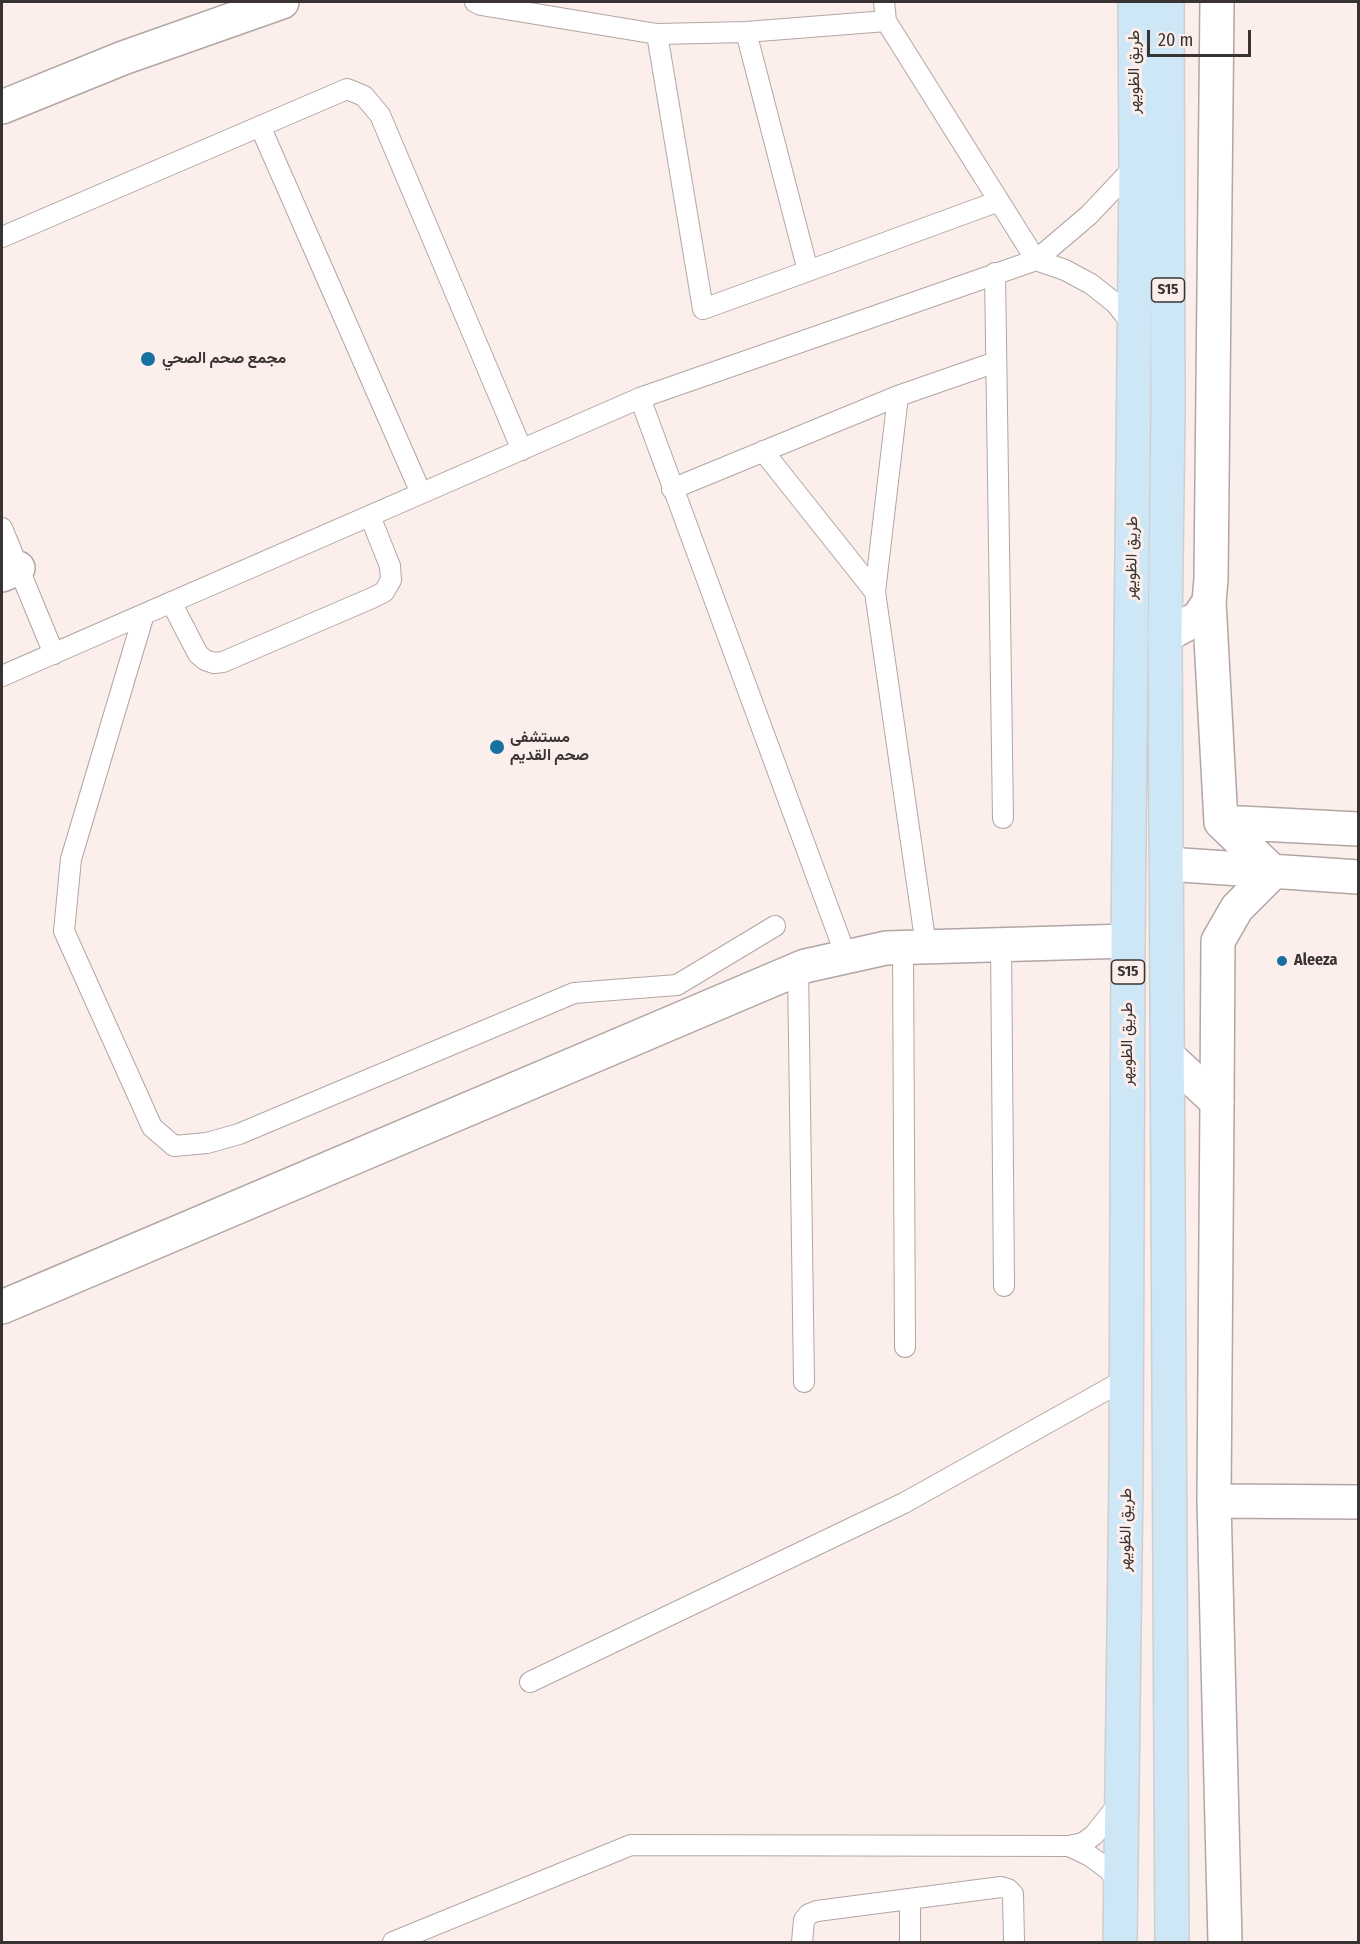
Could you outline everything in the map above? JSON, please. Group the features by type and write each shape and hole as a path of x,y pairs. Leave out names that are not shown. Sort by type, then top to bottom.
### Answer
{"main road":[{"name":"طريق الظويهر","path":"1120,1942 1136,165 1135,2"},
{"name":"طريق الظويهر","path":"1167,2 1168,413 1165,636 1172,1942"}],"street":[{"path":"2,107 123,58 282,2"},
{"path":"1217,2 1212,555 1209,602 1221,822 1273,872"},
{"path":"1165,636 1198,618 1209,602"},
{"path":"1221,822 1359,829"},
{"path":"1167,864 1359,877"},
{"path":"1225,1942 1214,1501 1218,941 1237,908 1273,872"},
{"path":"2,1307 798,969 886,948 1128,941"},
{"path":"1168,1056 1216,1102"},
{"path":"1214,1501 1359,1502"}],"lane":[{"path":"475,2 481,5 657,34 746,32 886,21"},
{"path":"884,2 886,21 1036,260 1065,270 1091,284 1115,303 1134,326"},
{"path":"746,32 808,271"},
{"path":"657,34 703,309 999,201"},
{"path":"2,237 347,89 364,96 380,115 522,450"},
{"path":"260,126 421,493"},
{"path":"2,676 640,398 1036,260 1089,215 1136,165"},
{"path":"995,273 1003,818"},
{"path":"672,489 898,396 996,362"},
{"path":"898,396 875,592 915,947 905,1347"},
{"path":"640,398 846,956"},
{"path":"763,452 875,592"},
{"path":"171,602 198,654 214,663 223,662 372,598 384,592 391,580 390,566 370,516"},
{"path":"2,528 10,571 54,654"},
{"path":"144,614 71,859 64,931 152,1127 174,1146 207,1143 239,1134 574,993 677,985 775,926"},
{"path":"1001,944 1004,1286"},
{"path":"798,969 804,1382"},
{"path":"530,1682 904,1503 1126,1379"},
{"path":"393,1942 631,1845 1069,1846 1083,1843 1094,1835 1122,1800"},
{"path":"1069,1846 1090,1856 1109,1870 1120,1884"},
{"path":"802,1942 804,1920 809,1914 817,1911 1000,1887 1008,1888 1013,1894 1014,1942"},
{"path":"910,1899 910,1942"}],"place":[{"name":"مجمع صحم الصحي","path":"148,359"},
{"name":"مستشفى صحم القديم","path":"497,747"},
{"name":"Aleeza","path":"1282,961"}]}
